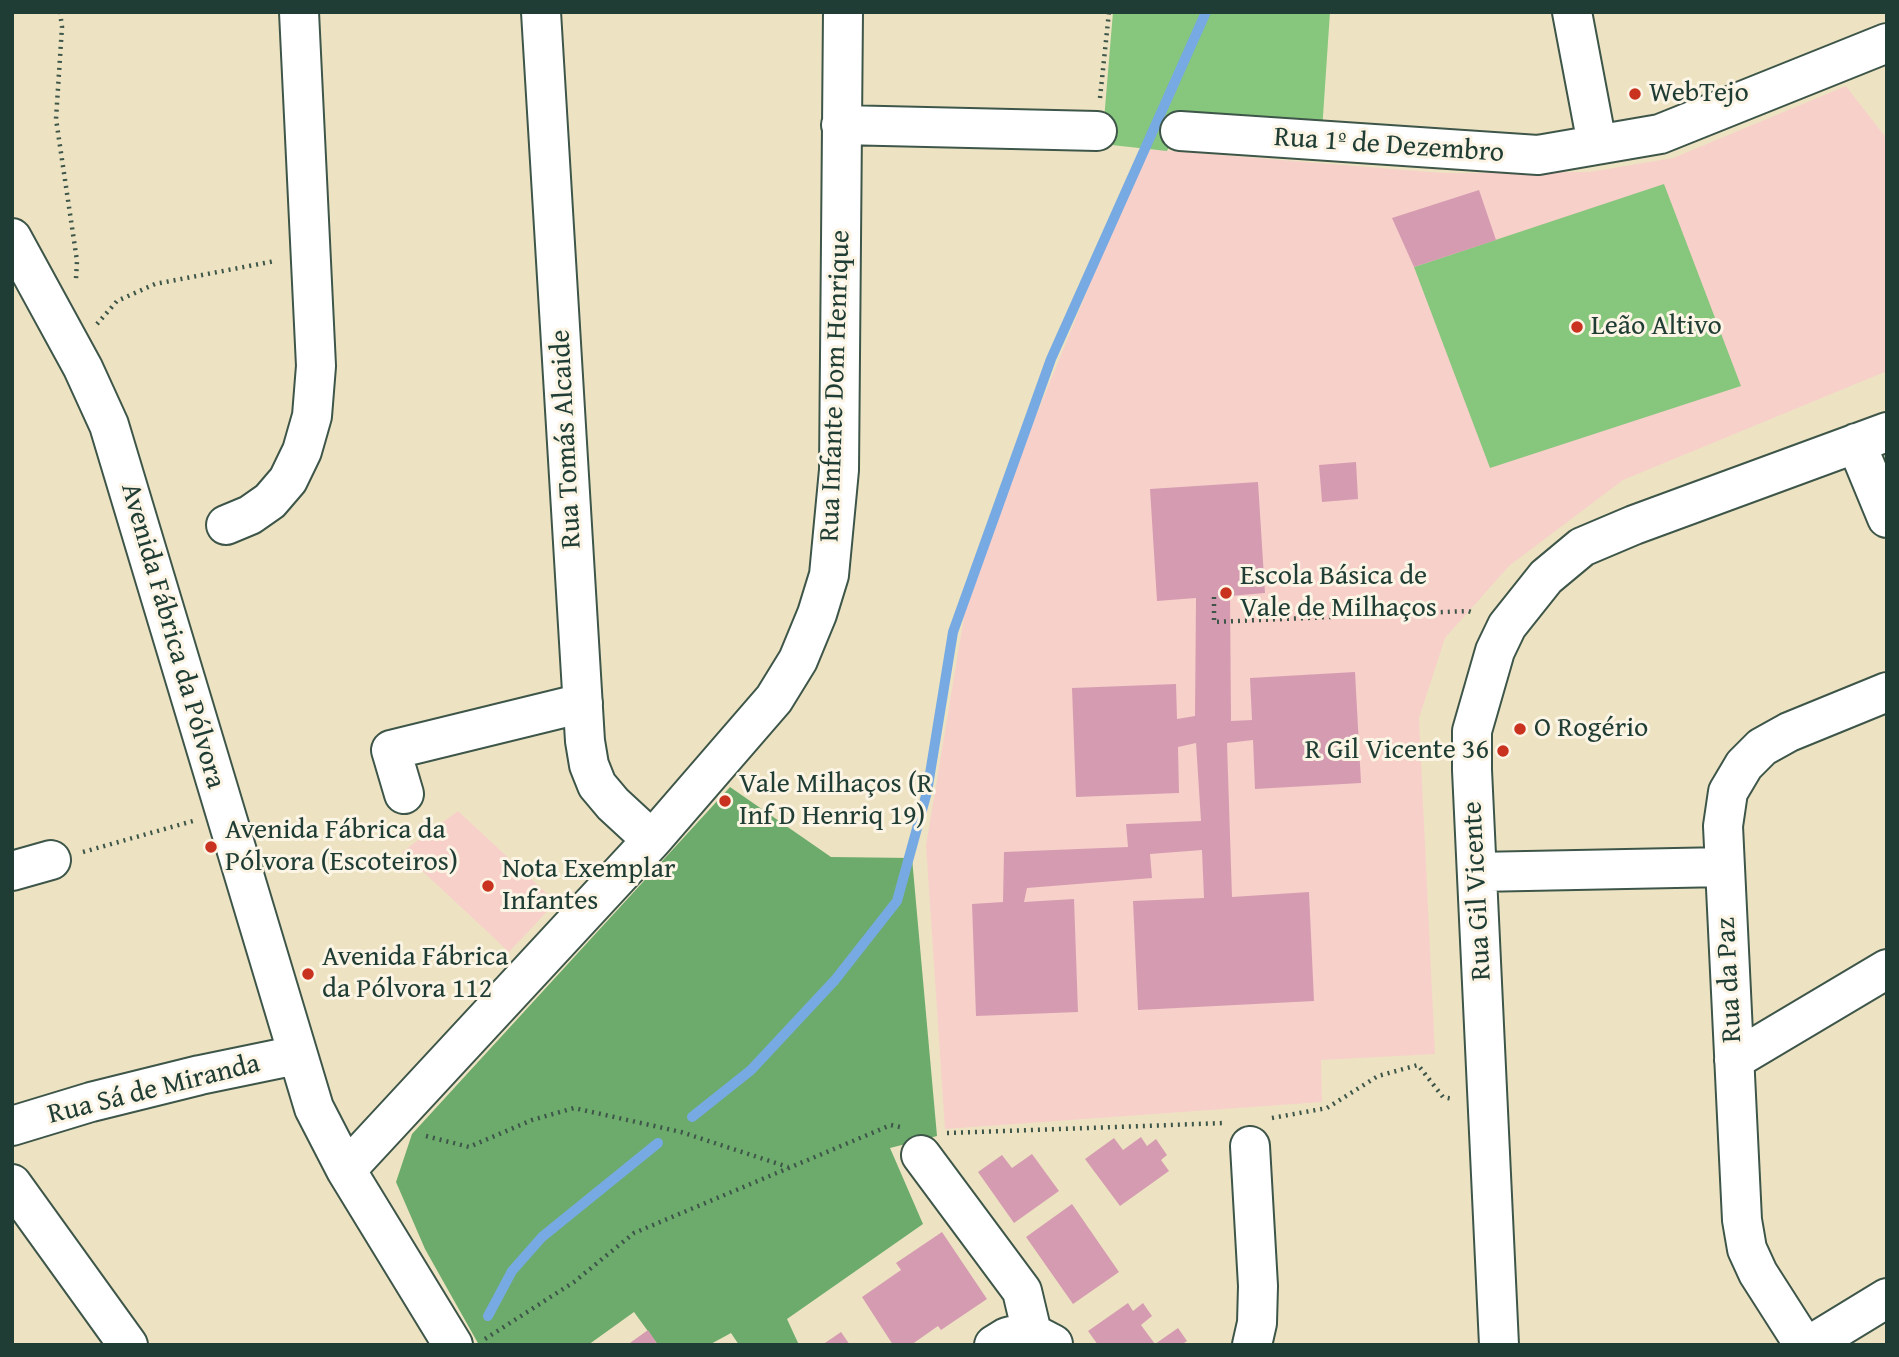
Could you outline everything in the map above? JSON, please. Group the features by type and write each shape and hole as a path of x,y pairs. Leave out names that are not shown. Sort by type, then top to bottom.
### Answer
{"street":[{"path":"226,525 250,515 270,501 288,480 302,451 312,416 316,366 299,12"},
{"name":"Rua Tomás Alcaide","path":"541,12 589,765 597,785 612,804 652,840"},
{"name":"Rua Infante Dom Henrique","path":"346,1170 652,840 774,699 798,660 829,575 839,470 843,12"},
{"path":"1572,12 1597,144"},
{"name":"Rua 1º de Dezembro","path":"1180,131 1527,155 1660,134 1887,43"},
{"path":"841,125 1097,131"},
{"name":"Avenida Fábrica da Pólvora","path":"12,238 74,350 109,425 314,1108 346,1170 453,1345"},
{"path":"1871,438 1887,518"},
{"name":"Rua Gil Vicente","path":"1499,1345 1472,732 1495,650 1507,626 1546,577 1582,547 1634,525 1871,438"},
{"name":"Rua da Paz","path":"1804,1345 1758,1273 1747,1249 1742,1220 1723,826 1728,792 1744,765 1762,747 1789,732 1887,692"},
{"path":"404,794 391,750 583,703"},
{"path":"12,871 51,860"},
{"path":"1477,872 1725,867"},
{"path":"1734,1060 1887,969"},
{"name":"Rua Sá de Miranda","path":"12,1126 91,1102 297,1055"},
{"path":"1251,1130 1258,1286 1257,1323 1252,1345"},
{"path":"923,1138 1022,1291 1043,1339"},
{"path":"12,1184 126,1344"},
{"path":"1810,1345 1887,1298"},
{"path":"994,1345 1007,1337 1022,1333 1043,1339"}],"path":[{"path":"60,12 62,27 56,119 77,261 76,287"},
{"path":"1097,131 1110,12"},
{"path":"74,350 117,302 155,284 311,255"},
{"path":"1214,597 1214,622 1468,611 1507,626"},
{"path":"51,860 224,813"},
{"path":"477,1345 574,1282 634,1233 891,1125 923,1138 1251,1130 1327,1108 1378,1076 1418,1065 1443,1097 1454,1100 1488,1098"},
{"path":"388,1126 469,1147 532,1120 574,1108 681,1132 788,1167"}],"shaded area":[{"name":"Escola Básica de Vale de Milhaços","path":"1846,86 1887,139 1887,371 1623,480 1509,566 1445,638 1419,718 1435,1054 1321,1060 1322,1102 945,1129 926,845 971,575 1145,149 1443,173 1589,172 1673,158"},
{"name":"Nota Exemplar Infantes","path":"458,811 556,902 509,952 402,852"}],"green space":[{"path":"1113,12 1330,12 1322,131 1185,112 1167,151 1102,144"},
{"name":"Leão Altivo","path":"1664,184 1741,386 1490,468 1414,267"},
{"path":"730,787 831,857 912,858 937,1136 890,1148 923,1224 787,1319 799,1345 739,1345 731,1333 709,1345 658,1345 634,1312 588,1345 479,1345 425,1249 396,1182 412,1134"}],"building":[{"path":"1479,190 1496,240 1414,267 1392,218"},
{"path":"1356,462 1358,499 1322,502 1319,465"},
{"path":"1258,482 1265,593 1230,596 1231,721 1252,720 1250,678 1355,672 1361,783 1255,789 1253,740 1227,743 1232,897 1309,892 1314,1001 1138,1010 1133,901 1204,898 1202,850 1150,854 1152,878 1027,888 1024,902 1074,899 1078,1012 976,1016 972,904 1003,902 1004,852 1128,847 1126,824 1201,821 1196,743 1178,747 1179,793 1076,797 1072,688 1176,684 1177,719 1195,716 1196,598 1157,601 1150,489"},
{"path":"1141,1137 1147,1146 1156,1139 1167,1155 1161,1160 1169,1171 1120,1206 1085,1159 1114,1138 1123,1150"},
{"path":"1032,1154 1059,1191 1014,1223 978,1172 1002,1155 1012,1168"},
{"path":"1072,1204 1119,1272 1073,1304 1026,1237"},
{"path":"942,1232 987,1299 941,1330 938,1326 911,1345 893,1345 862,1297 901,1270 896,1263"},
{"path":"1128,1303 1133,1311 1143,1303 1152,1316 1141,1325 1155,1344 1178,1328 1187,1341 1181,1345 1098,1345 1088,1331"},
{"path":"648,1330 658,1345 627,1345"},
{"path":"841,1332 850,1345 822,1345"}],"waterway":[{"path":"692,1117 751,1070 835,980 897,901 927,792 953,632 1051,359 1206,12"},
{"path":"488,1316 512,1271 542,1237 658,1143"}],"place":[{"name":"WebTejo","path":"1635,94"},
{"name":"Leão Altivo","path":"1577,327"},
{"name":"Escola Básica de Vale de Milhaços","path":"1226,593"},
{"name":"O Rogério","path":"1520,729"},
{"name":"R Gil Vicente 36","path":"1503,751"},
{"name":"Vale Milhaços (R Inf D Henriq 19)","path":"725,801"},
{"name":"Avenida Fábrica da Pólvora (Escoteiros)","path":"211,847"},
{"name":"Nota Exemplar Infantes","path":"488,886"},
{"name":"Avenida Fábrica da Pólvora 112","path":"308,974"}]}
